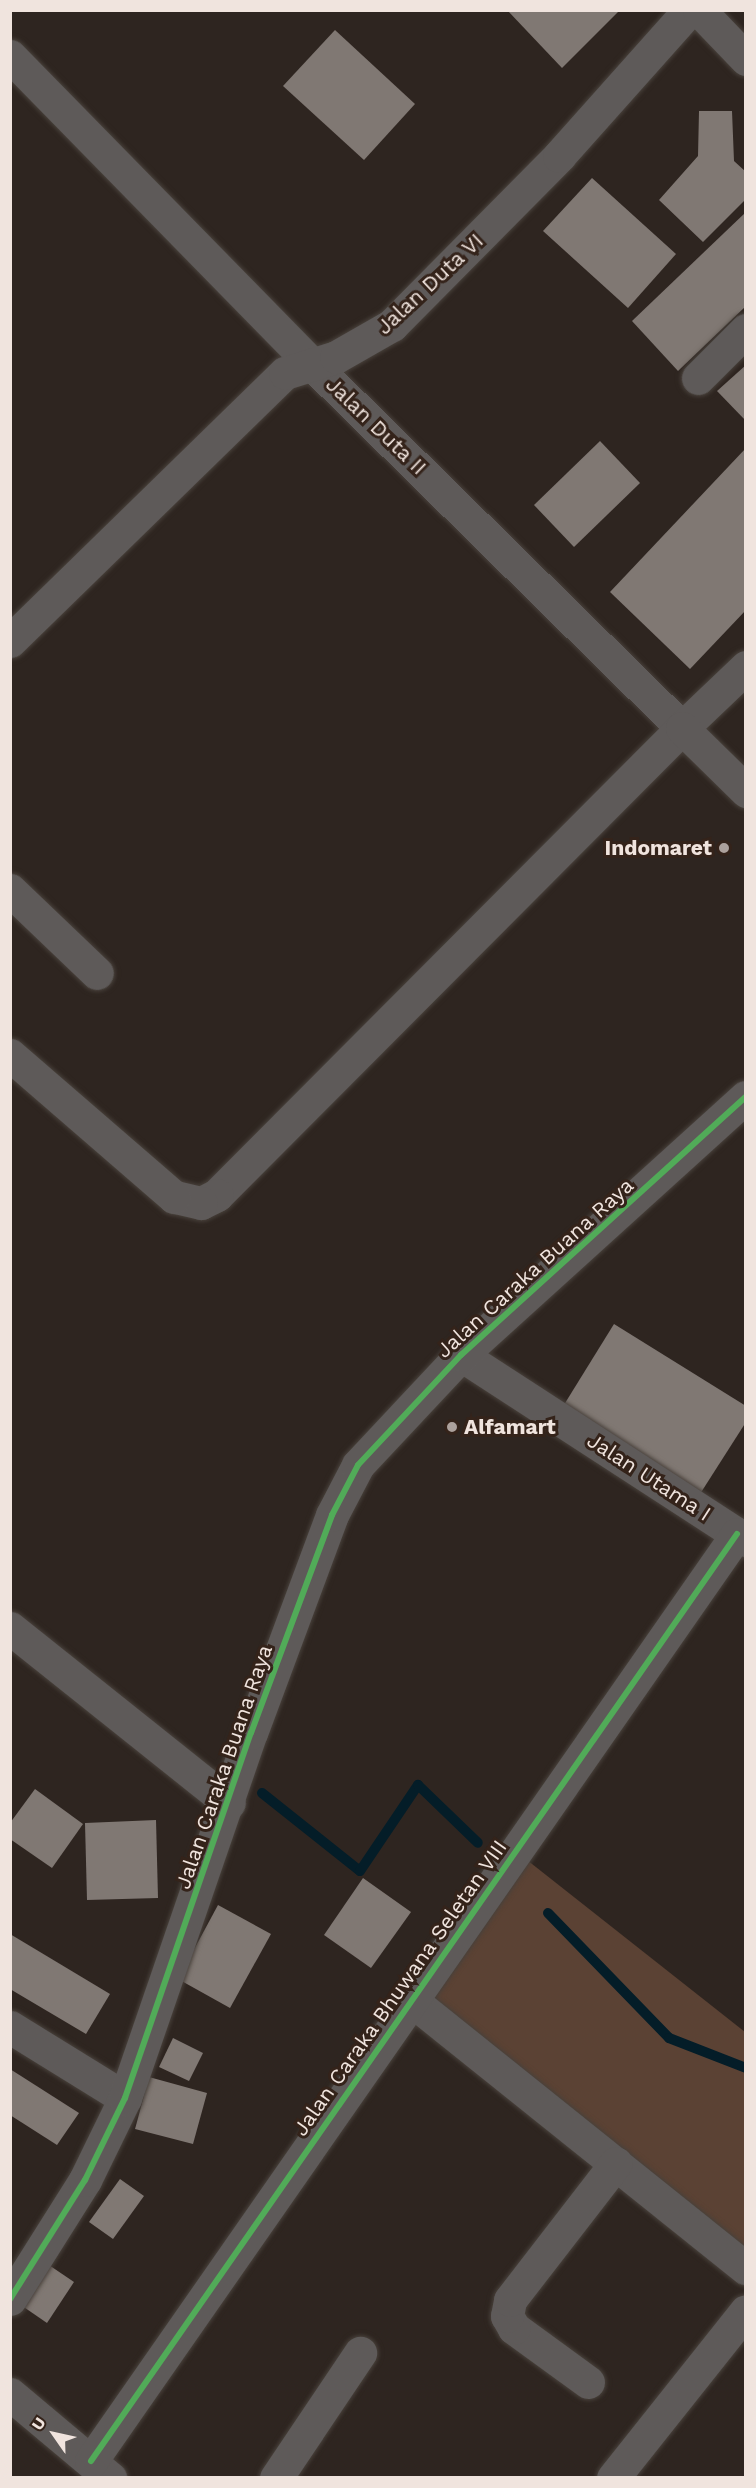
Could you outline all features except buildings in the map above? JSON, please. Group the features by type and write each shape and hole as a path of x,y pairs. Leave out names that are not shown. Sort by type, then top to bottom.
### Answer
{"street":[{"name":"Jalan Duta VI","path":"10,640 253,400 285,373 360,346 392,325 559,156 689,10"},
{"path":"699,10 746,59"},
{"name":"Jalan Duta II","path":"10,56 311,363 746,791"},
{"path":"698,378 746,330"},
{"path":"10,1055 174,1197 201,1203 217,1195 682,728 746,667"},
{"path":"10,890 97,973"},
{"name":"Jalan Caraka Buana Raya","path":"10,2299 85,2180 125,2098 233,1791 251,1733 332,1515 358,1465 461,1355 746,1097"},
{"name":"Jalan Utama I","path":"461,1355 741,1537"},
{"name":"Jalan Caraka Bhuwana Seletan VIII","path":"100,2469 411,2000 741,1537"},
{"path":"10,1628 233,1791"},
{"path":"411,2000 746,2268"},
{"path":"10,2027 125,2098"},
{"path":"588,2382 514,2328 507,2316 510,2300 616,2163"},
{"path":"613,2478 746,2311"},
{"path":"276,2478 360,2352"},
{"path":"10,2394 100,2469"}],"shaded area":[{"path":"527,1860 745,2032 745,2266 423,2010"}],"waterway":[{"path":"262,1793 360,1871 418,1785 478,1843"},
{"path":"548,1913 669,2038 746,2068"}],"cycle path":[{"path":"10,2299 85,2180 125,2098 251,1733 332,1515 358,1465 461,1355 746,1097"},
{"path":"91,2461 737,1534"}],"place":[{"name":"Indomaret","path":"724,848"},
{"name":"Alfamart","path":"452,1427"}]}
